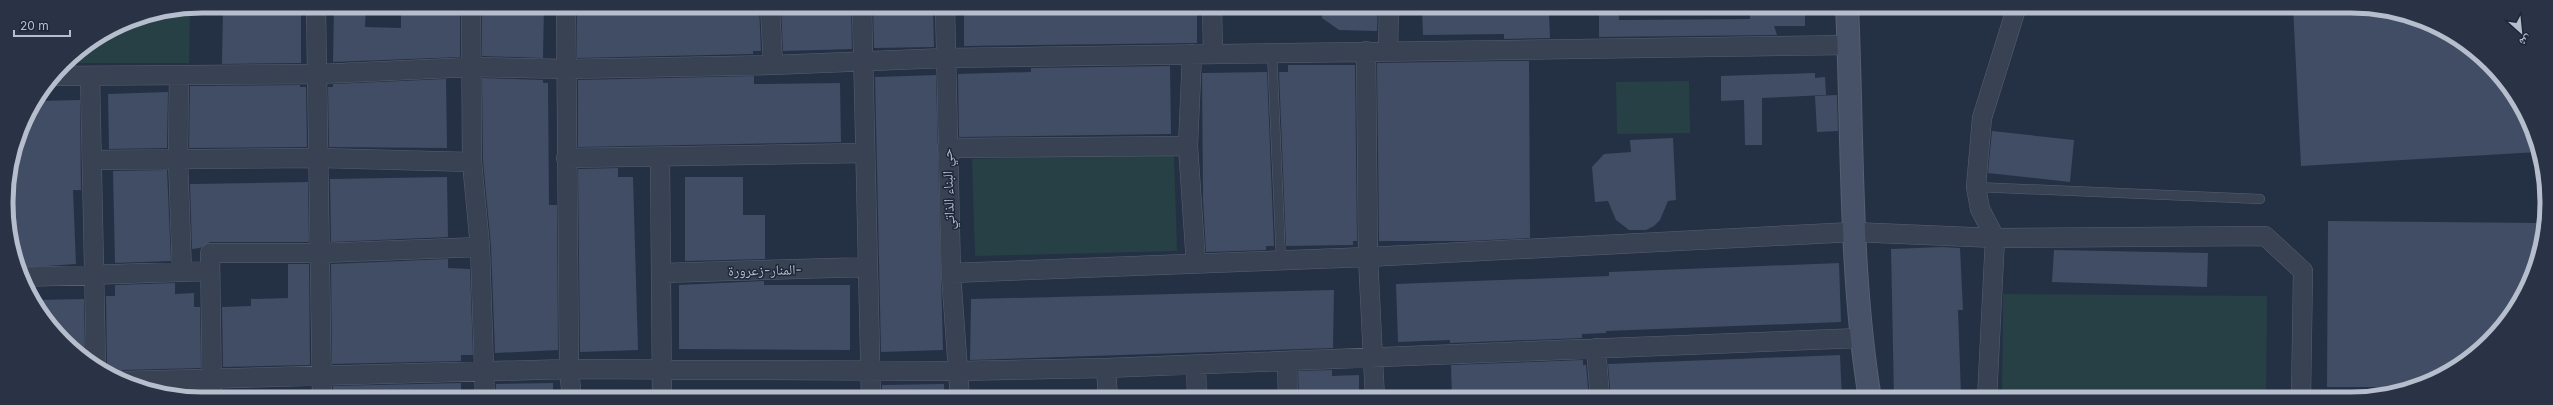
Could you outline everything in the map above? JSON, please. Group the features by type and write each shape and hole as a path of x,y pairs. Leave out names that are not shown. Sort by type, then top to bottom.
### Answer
{"street":[{"path":"316,13 319,74 322,392"},
{"path":"471,13 473,67 472,162 480,247 485,392"},
{"path":"566,13 566,158 569,369 571,392"},
{"path":"770,13 772,65"},
{"path":"862,13 871,392"},
{"name":"حي البناء الذاتي","path":"945,13 951,273 960,392"},
{"path":"1212,13 1213,53"},
{"path":"1388,51 1389,13"},
{"path":"1847,13 1853,232 1860,338 1869,392"},
{"path":"1987,392 1995,238 1980,209 1976,187 1982,118 2015,13"},
{"path":"62,76 319,74 473,67 566,69 772,65 863,59 1849,45"},
{"path":"1366,51 1368,257 1374,392"},
{"path":"1192,54 1188,146 1196,264"},
{"path":"179,75 178,159 182,272"},
{"path":"90,76 96,359"},
{"path":"947,148 1188,146"},
{"path":"566,158 660,158 865,153"},
{"path":"92,160 320,158 472,162"},
{"path":"660,158 662,392"},
{"path":"951,273 1281,261 1853,232 1995,238 2265,236 2303,272 2301,392"},
{"path":"212,392 210,253 321,253 480,247"},
{"name":"المنار-زعرورة-","path":"662,273 868,267"},
{"path":"28,277 210,271"},
{"path":"138,381 569,369 959,371 1106,368 1860,338"},
{"path":"1596,348 1599,392"},
{"path":"1287,361 1288,392"},
{"path":"1196,365 1197,392"},
{"path":"1106,368 1108,392"}],"lane":[{"path":"1272,52 1281,261"},
{"path":"1976,187 2260,199"}],"green space":[{"path":"190,13 189,63 75,63 97,45 130,27 153,19"},
{"path":"1689,81 1690,133 1617,134 1616,82"},
{"path":"1174,153 1177,251 975,256 972,159"},
{"path":"2003,294 2267,296 2266,392 2002,392"}],"building":[{"path":"223,13 301,13 301,63 222,64"},
{"path":"334,13 366,13 365,27 401,28 401,13 460,13 460,57 333,62"},
{"path":"482,13 544,13 543,58 482,56"},
{"path":"577,13 759,13 761,51 753,51 753,54 577,58"},
{"path":"781,13 851,13 852,49 783,51"},
{"path":"873,13 933,13 934,47 874,48"},
{"path":"964,13 1197,13 1197,43 964,46"},
{"path":"1322,13 1378,13 1377,31 1339,30 1322,18"},
{"path":"1422,13 1480,13 1480,15 1549,13 1550,38 1504,39 1504,34 1423,35"},
{"path":"1599,13 1619,13 1619,20 1750,19 1750,13 1805,13 1805,26 1774,26 1777,35 1599,37"},
{"path":"2293,13 2363,13 2400,19 2423,27 2445,38 2466,52 2501,87 2515,108 2526,130 2534,152 2301,166"},
{"path":"1529,61 1530,238 1467,241 1379,241 1377,63"},
{"path":"1288,65 1355,65 1357,241 1353,241 1353,245 1286,246 1279,72 1288,72"},
{"path":"1170,66 1171,134 959,137 958,74 1031,72 1031,68"},
{"path":"1267,72 1274,246 1266,246 1266,250 1206,252 1203,199 1202,73"},
{"path":"1815,73 1815,78 1825,77 1826,95 1762,98 1762,145 1745,145 1744,100 1721,101 1721,76"},
{"path":"936,75 943,350 881,352 875,77"},
{"path":"754,76 754,84 840,83 841,142 578,147 578,80"},
{"path":"482,78 543,80 543,83 548,83 549,205 557,205 558,350 495,353 491,246 483,161"},
{"path":"446,79 447,148 329,147 328,87 333,87 333,84"},
{"path":"300,85 300,87 306,87 307,147 189,148 190,86"},
{"path":"168,92 167,148 109,149 108,94"},
{"path":"1837,95 1838,131 1817,132 1815,96"},
{"path":"80,100 81,190 73,190 76,264 24,267 19,252 13,215 13,202 15,202 15,181 19,153 27,130 43,101"},
{"path":"1992,131 2074,140 2070,182 1988,173"},
{"path":"1673,138 1676,200 1668,201 1660,220 1654,226 1646,230 1629,230 1616,220 1608,201 1595,202 1592,167 1604,154 1631,152 1630,140"},
{"path":"618,168 618,177 633,177 638,350 580,352 578,169"},
{"path":"167,170 171,261 115,263 113,171"},
{"path":"447,177 448,237 331,242 330,179"},
{"path":"685,177 743,177 743,215 765,215 765,259 685,261"},
{"path":"308,182 309,242 210,242 200,248 192,249 190,184"},
{"path":"2328,221 2539,223 2534,252 2526,275 2515,297 2501,318 2466,353 2445,367 2423,378 2400,386 2327,387"},
{"path":"1942,247 1960,248 1963,310 1958,310 1961,392 1894,392 1891,249"},
{"path":"2054,250 2208,253 2207,287 2052,282"},
{"path":"448,259 448,268 470,269 473,355 461,355 461,361 332,364 331,264"},
{"path":"1839,263 1841,322 1606,331 1606,333 1582,334 1582,338 1450,343 1450,340 1398,342 1396,284 1609,276 1609,272"},
{"path":"288,264 309,264 310,365 223,367 222,307 251,306 251,299 288,298"},
{"path":"764,281 764,285 850,285 850,350 679,349 679,285"},
{"path":"175,283 175,294 194,293 194,307 200,307 201,368 123,370 120,372 106,366 106,296 115,296 115,285"},
{"path":"1334,290 1333,348 970,360 971,299"},
{"path":"84,299 85,351 52,318 40,300"},
{"path":"1840,355 1842,392 1610,392 1608,364"},
{"path":"1583,360 1583,365 1586,365 1588,392 1452,392 1451,365"},
{"path":"1332,370 1332,376 1359,375 1359,392 1299,392 1298,371"},
{"path":"461,383 461,392 333,392 333,386"},
{"path":"553,383 553,392 496,392 496,384"},
{"path":"944,384 944,392 882,392 882,385"},
{"path":"181,390 198,390 198,392 190,392"}]}
